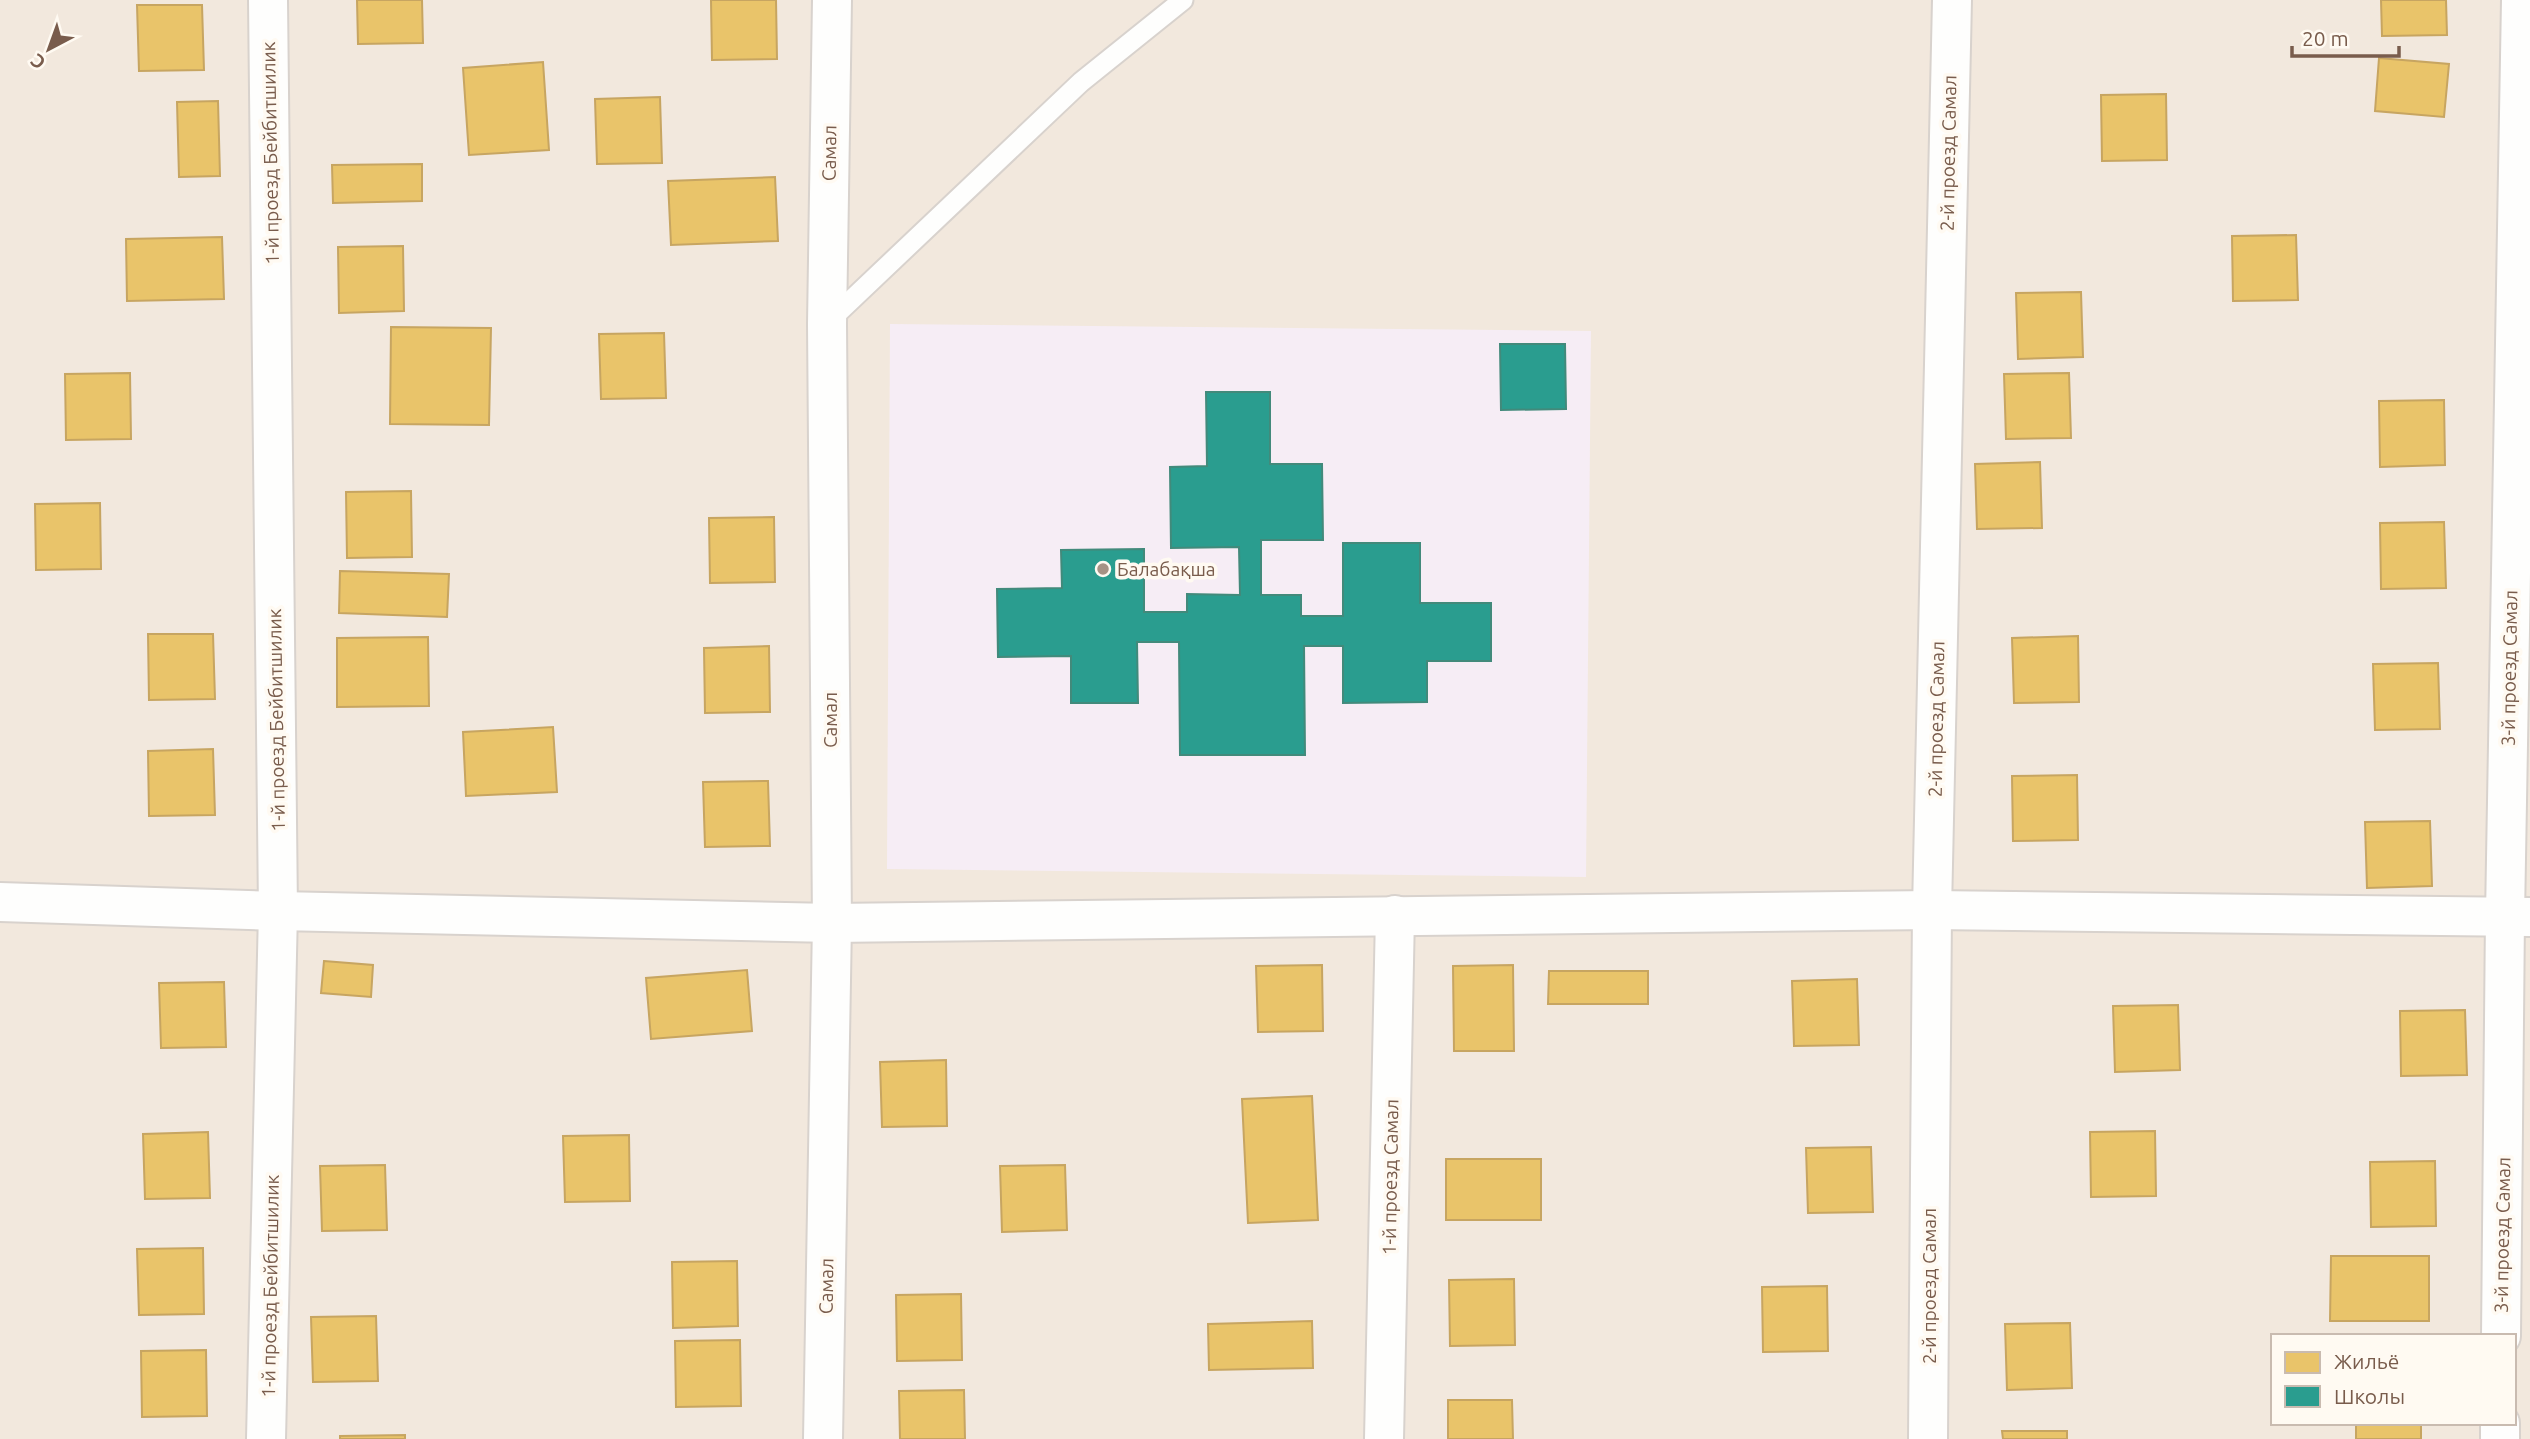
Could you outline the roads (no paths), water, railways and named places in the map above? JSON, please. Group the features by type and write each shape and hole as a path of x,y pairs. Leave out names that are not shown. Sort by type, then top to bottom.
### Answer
{"street":[{"name":"1-й проезд Бейбитшилик","path":"266,1439 278,911 268,0"},
{"name":"Самал","path":"823,1439 832,923 827,324 832,0"},
{"name":"2-й проезд Самал","path":"1928,1439 1932,910 1952,0"},
{"name":"3-й проезд Самал","path":"2501,1334 2517,916 2521,0"},
{"path":"0,902 832,923 1932,910 2517,916"},
{"name":"1-й проезд Самал","path":"1384,1439 1395,915"}],"lane":[{"path":"827,324 1082,82 1183,0"}],"place":[{"name":"Балабақша","path":"1103,569"}]}
